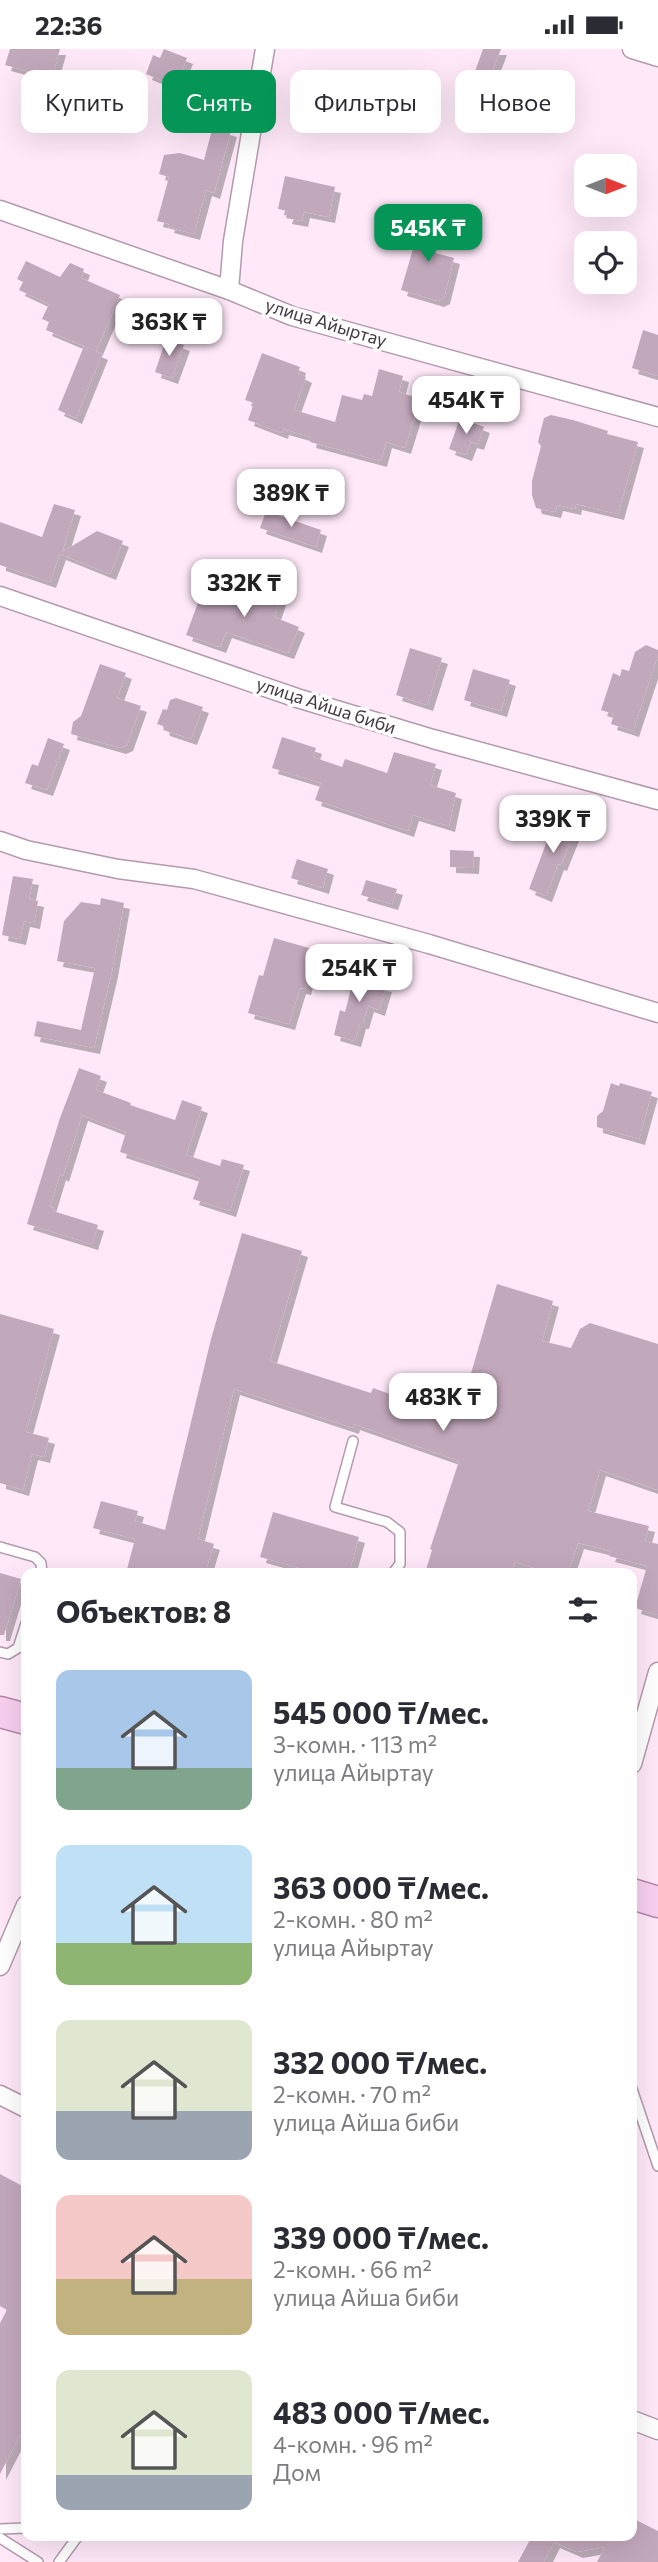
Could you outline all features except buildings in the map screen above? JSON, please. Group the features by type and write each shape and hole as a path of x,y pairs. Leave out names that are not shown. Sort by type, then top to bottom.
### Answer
{"main road":[{"path":"0,1711 21,1717"},
{"path":"637,1896 658,1902"}],"street":[{"path":"229,290 233,241 265,49"},
{"path":"632,49 658,57"},
{"name":"улица Айыртау","path":"0,210 229,290 292,316 658,417"},
{"name":"улица Айша биби","path":"0,596 309,701 433,739 658,800"},
{"path":"0,841 26,850 118,869 194,879 429,944 658,1013"},
{"path":"637,1746 658,1672"},
{"path":"0,1966 21,1917"},
{"path":"0,2095 21,2106"},
{"path":"637,2422 658,2430"}],"lane":[{"path":"354,1441 335,1507 387,1522 400,1532 400,1564 397,1568"},
{"path":"0,1548 35,1557 41,1563 42,1568"},
{"path":"0,1652 9,1654 18,1649 21,1639"},
{"path":"637,2104 658,2166"},
{"path":"0,2529 21,2528"},
{"path":"0,2538 38,2562"},
{"path":"59,2562 74,2541"}]}
